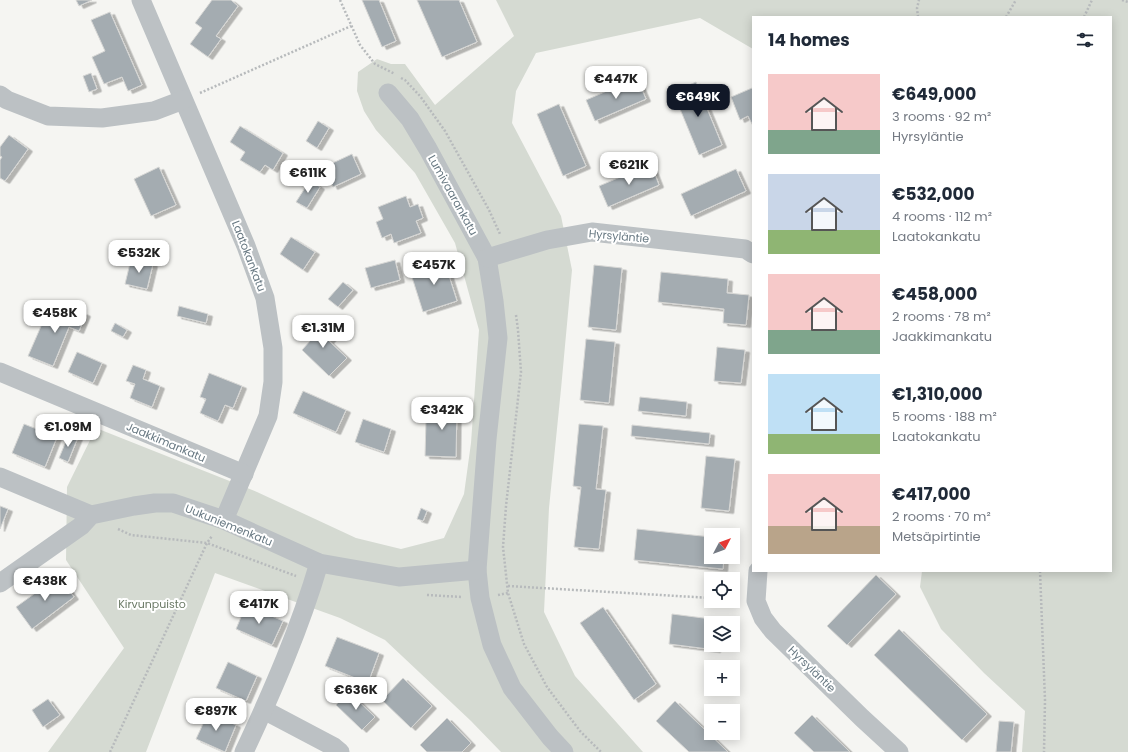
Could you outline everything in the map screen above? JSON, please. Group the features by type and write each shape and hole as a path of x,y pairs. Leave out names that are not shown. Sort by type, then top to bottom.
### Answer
{"street":[{"name":"Laatokankatu","path":"141,0 246,246 265,298 273,348 273,382 268,416 224,520"},
{"name":"Lumivaarankatu","path":"388,93 410,119 428,149 487,258 498,338 487,439 477,570 480,598 492,645 512,688 550,737 564,752"},
{"path":"0,95 7,100 48,116 102,118 154,111 183,100"},
{"name":"Hyrsyläntie","path":"487,258 547,240 592,232 745,250 752,254"},
{"name":"Jaakkimankatu","path":"0,372 244,474"},
{"path":"0,477 91,515 81,526 0,583"},
{"name":"Uukuniemenkatu","path":"91,515 148,504 173,503 224,520 319,563 399,577 477,570"},
{"path":"244,752 264,710 293,641 314,583 319,563"},
{"name":"Hyrsyläntie","path":"758,572 756,601 763,618 779,637 899,752"},
{"path":"264,710 334,746 340,752"}],"path":[{"path":"183,100 351,26 340,0"},
{"path":"918,16 917,8 919,0"},
{"path":"1007,16 1016,0"},
{"path":"1084,16 1092,0"},
{"path":"1122,0 1128,2"},
{"path":"466,169 489,210 501,237"},
{"path":"516,315 521,372 506,506 504,547 508,593 524,644 547,687 580,731 601,752"},
{"path":"110,752 207,543 224,520"},
{"path":"1040,572 1045,700 1044,752"},
{"path":"508,586 704,598"}],"green space":[{"name":"Kirvunpuisto","path":"496,0 1128,0 1128,752 1022,752 1025,711 984,673 941,629 920,587 922,572 1112,572 1112,16 752,16 752,48 700,18 536,53 516,91 512,123 561,216 572,270 549,508 544,612 575,676 643,752 501,752 471,721 385,640 340,618 215,573 146,752 48,752 124,648 66,560 67,487 96,428 257,492 356,538 401,549 444,538 464,494 471,443 479,330 455,243 415,173 376,130 364,111 357,91 358,72 377,59 391,64 405,64 435,105 514,36"}],"building":[{"path":"76,0 92,0 79,6"},
{"path":"212,0 231,0 238,6 216,36 221,39 208,57 190,44 202,28 195,23"},
{"path":"362,0 379,0 396,41 382,47"},
{"path":"417,0 459,0 477,42 442,57"},
{"path":"110,12 142,85 128,91 122,77 104,84 92,57 105,51 91,20"},
{"path":"91,73 97,89 89,92 83,76"},
{"path":"637,78 646,99 595,121 586,100"},
{"path":"696,82 722,145 699,155 673,92"},
{"path":"752,88 752,124 748,116 740,120 731,97"},
{"path":"559,104 586,166 563,176 537,114"},
{"path":"318,121 329,128 317,148 306,141"},
{"path":"240,126 283,153 273,170 265,165 260,172 240,160 245,152 230,142"},
{"path":"9,135 28,149 5,181 0,178 0,160 2,157 0,156 0,147"},
{"path":"352,154 361,174 333,187 324,167"},
{"path":"651,164 659,185 608,207 599,186"},
{"path":"159,167 176,205 151,216 134,179"},
{"path":"736,169 746,191 691,216 681,194"},
{"path":"310,180 320,187 307,208 296,202"},
{"path":"406,196 410,207 418,204 423,218 416,221 421,233 394,243 391,234 382,238 376,222 383,219 378,207"},
{"path":"291,237 315,252 303,270 280,254"},
{"path":"131,259 153,264 147,289 125,284"},
{"path":"395,260 400,280 371,288 365,268"},
{"path":"444,260 457,301 423,312 410,271"},
{"path":"594,265 622,268 616,330 588,327"},
{"path":"661,272 728,279 727,293 749,295 746,325 723,323 724,309 658,302"},
{"path":"343,282 353,290 338,307 328,299"},
{"path":"62,304 86,314 79,331 69,327 53,366 28,356 45,317 55,321"},
{"path":"179,306 208,314 206,323 177,316"},
{"path":"320,321 335,335 329,341 347,358 329,376 302,350 310,341 305,337"},
{"path":"115,323 127,330 123,337 111,331"},
{"path":"586,339 615,342 609,403 580,400"},
{"path":"717,347 745,350 741,383 714,381"},
{"path":"77,352 102,363 93,383 68,372"},
{"path":"133,365 146,370 143,379 160,386 152,407 130,398 135,384 126,381"},
{"path":"209,373 242,386 233,408 225,405 218,421 200,413 206,399 200,397"},
{"path":"303,391 346,410 336,432 293,413"},
{"path":"640,397 687,402 686,416 638,411"},
{"path":"430,404 457,404 456,457 425,456 426,420 430,420"},
{"path":"363,419 391,429 384,452 355,442"},
{"path":"24,424 57,437 45,467 12,453"},
{"path":"579,424 603,426 596,489 606,490 599,549 574,547 581,487 573,486"},
{"path":"632,425 710,433 709,444 631,436"},
{"path":"69,434 78,437 68,462 59,458"},
{"path":"706,456 735,459 729,511 701,508"},
{"path":"0,506 8,509 0,529"},
{"path":"421,508 427,511 423,521 417,519"},
{"path":"637,529 704,536 704,564 723,564 723,569 634,560"},
{"path":"876,575 896,594 847,645 827,626"},
{"path":"59,576 74,597 32,629 16,607"},
{"path":"246,605 283,621 272,645 236,629"},
{"path":"603,607 656,684 634,700 580,623"},
{"path":"672,614 704,618 704,648 669,644"},
{"path":"899,629 987,714 962,740 874,655"},
{"path":"337,637 379,653 368,683 325,666"},
{"path":"228,662 257,676 246,701 216,688"},
{"path":"403,678 432,706 411,728 382,700"},
{"path":"349,692 375,717 362,730 336,705"},
{"path":"48,699 60,715 43,727 32,710"},
{"path":"675,701 704,729 704,740 716,740 728,752 689,752 656,721"},
{"path":"208,713 236,725 225,752 196,739"},
{"path":"812,715 850,752 814,752 794,733"},
{"path":"447,718 471,743 462,752 427,752 420,745"},
{"path":"999,721 1014,722 1011,752 996,752"}]}
